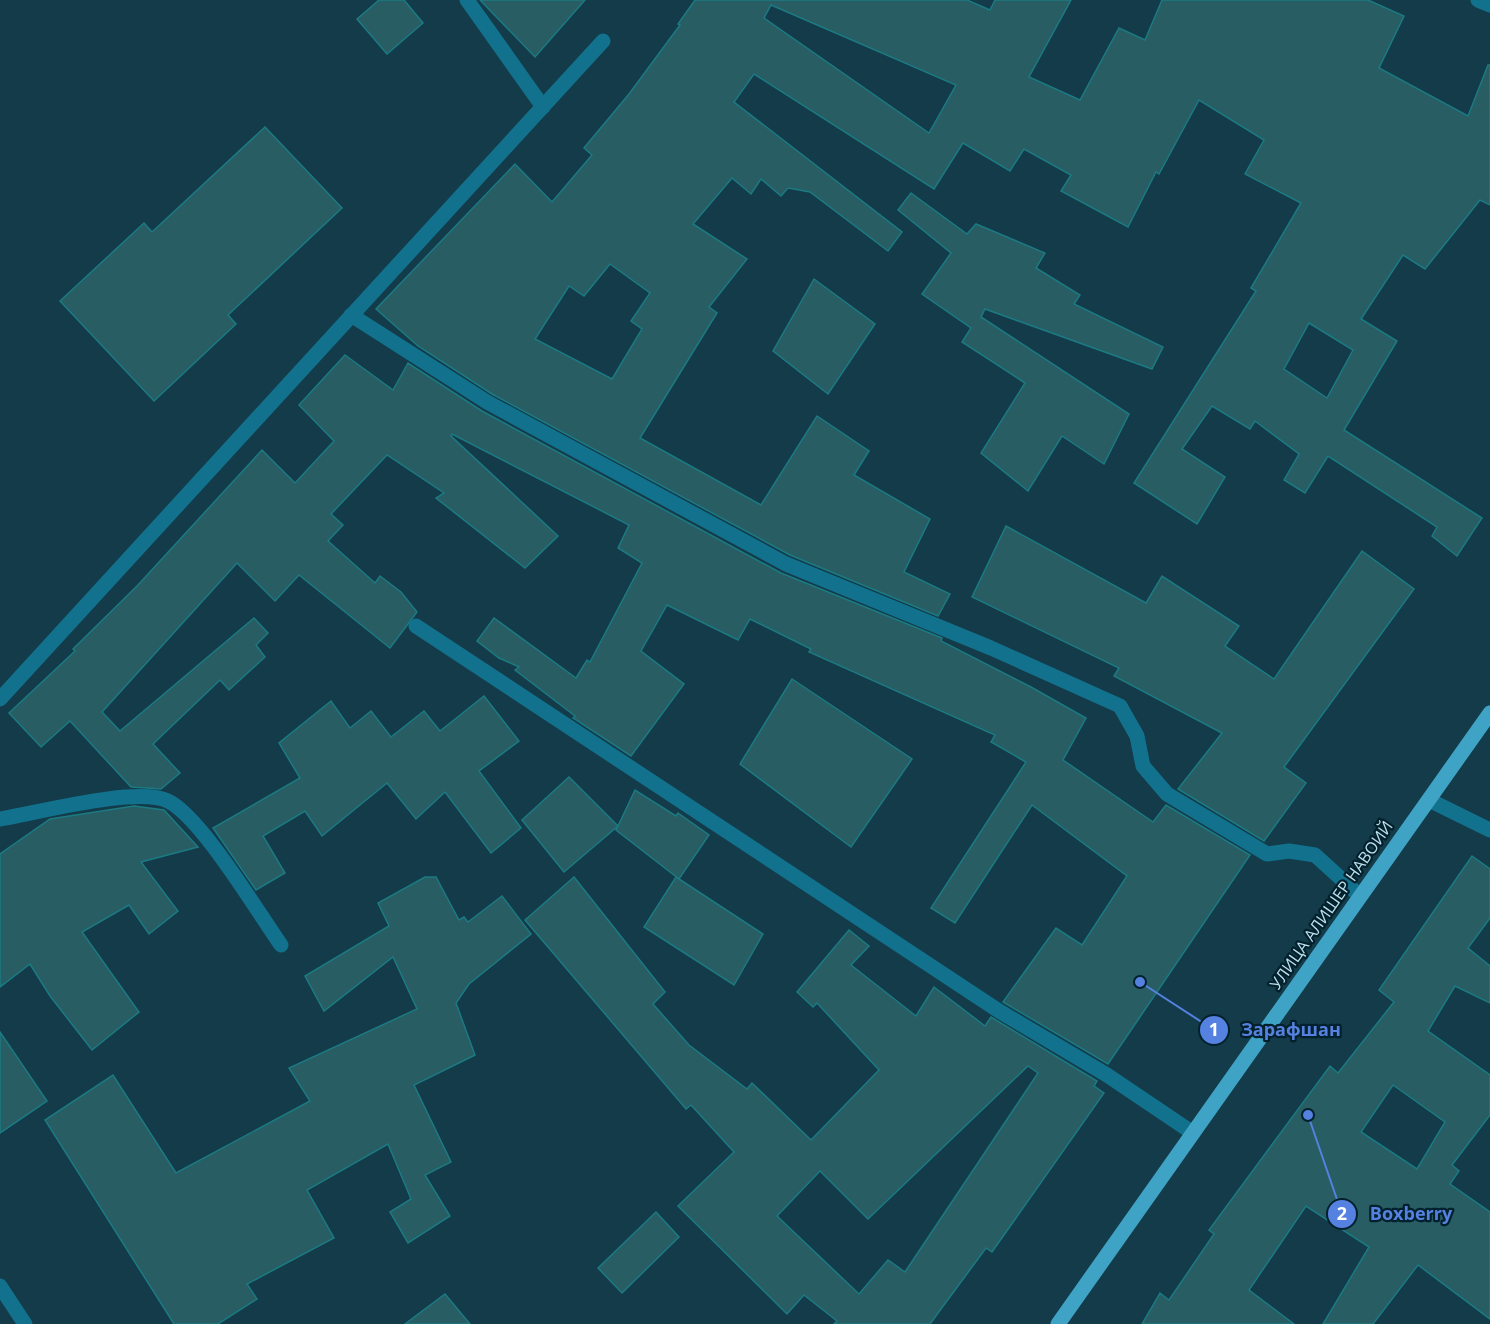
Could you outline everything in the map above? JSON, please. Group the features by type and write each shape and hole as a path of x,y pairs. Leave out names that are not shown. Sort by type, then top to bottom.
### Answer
{"main road":[{"name":"УЛИЦА АЛИШЕР НАВОИЙ","path":"1058,1324 1359,895 1490,713"}],"street":[{"path":"467,0 543,106"},
{"path":"1478,0 1490,5"},
{"path":"0,699 603,41"},
{"path":"351,315 487,402 786,564 991,648 1120,706 1137,736 1143,766 1167,794 1267,854 1289,851 1315,855 1359,895"},
{"path":"416,626 999,1011 1107,1075 1193,1133"},
{"path":"0,819 132,796 167,801 195,823 281,945"},
{"path":"1429,800 1490,830"},
{"path":"0,1286 25,1324"}],"building":[{"path":"379,0 404,0 423,23 387,54 357,19"},
{"path":"480,0 585,0 535,57"},
{"path":"695,0 967,0 990,10 995,0 1071,0 1029,77 1080,100 1119,28 1145,40 1162,0 1368,0 1404,16 1379,68 1468,116 1488,65 1490,65 1490,205 1480,200 1425,269 1403,255 1361,319 1397,341 1344,430 1482,518 1457,556 1432,536 1437,527 1328,456 1305,493 1284,480 1299,454 1255,421 1250,429 1212,406 1182,449 1225,477 1197,524 1134,483 1256,291 1251,288 1301,203 1245,174 1264,140 1199,100 1159,174 1156,172 1128,227 1061,191 1071,175 1024,149 1010,171 963,143 934,189 754,74 734,102 902,232 888,251 810,192 788,188 781,196 761,179 751,194 732,178 693,224 747,259 709,307 717,313 640,438 761,505 817,416 869,451 854,475 930,519 904,572 950,594 938,616 790,555 492,394 418,346 376,309 515,164 552,202 592,155 584,148 629,94 680,25 678,24","holes":["771,5 956,85 929,133 764,18","610,264 650,293 631,321 642,329 612,379 535,339 569,286 584,296","1309,323 1353,350 1327,398 1284,369"]},
{"path":"265,127 342,208 228,315 236,324 154,401 60,301 144,223 152,232"},
{"path":"911,193 967,234 976,224 1045,253 1036,268 1080,295 1074,304 1163,347 1152,369 985,309 981,317 1129,414 1104,464 1062,436 1028,491 981,453 1025,383 962,342 971,328 922,294 951,253 898,210"},
{"path":"814,279 875,324 828,394 773,351"},
{"path":"345,355 393,390 408,363 482,411 781,573 942,638 941,641 1031,687 1086,718 1063,760 1153,822 1166,805 1250,855 1108,1064 1003,1002 1056,928 1082,945 1127,876 1032,805 955,923 931,908 1026,762 991,742 995,735 809,652 811,649 750,619 738,640 667,605 641,651 684,684 631,756 573,718 575,716 515,670 519,667 499,658 477,641 494,618 576,678 587,660 590,662 642,563 618,548 629,525 452,434 451,436 558,536 525,568 436,498 444,493 387,455 331,514 343,525 328,541 375,583 380,576 401,592 417,612 390,648 299,575 275,601 237,563 102,712 120,731 254,618 268,633 256,645 265,657 229,690 220,680 153,744 180,773 161,789 131,787 70,721 41,747 9,713 75,651 73,649 137,586 262,450 295,483 334,441 299,405"},
{"path":"1006,526 1146,603 1162,576 1239,626 1225,646 1274,679 1362,551 1414,589 1284,767 1306,783 1264,841 1178,789 1222,733 1114,676 1119,668 972,597"},
{"path":"792,679 912,759 851,847 740,764"},
{"path":"484,696 519,741 479,771 521,828 491,853 445,792 416,819 387,783 322,836 305,811 263,836 285,873 256,890 213,828 300,778 279,743 331,701 350,728 371,711 391,737 424,711 440,731"},
{"path":"569,777 618,826 564,872 522,820"},
{"path":"635,790 676,816 678,813 709,835 679,879 616,830"},
{"path":"134,806 164,810 198,847 141,862 178,911 149,934 129,905 82,932 139,1012 92,1050 50,996 30,964 0,987 0,854 50,819"},
{"path":"1472,856 1490,869 1490,918 1468,948 1490,966 1490,1003 1455,986 1428,1031 1490,1075 1490,1115 1452,1165 1459,1171 1450,1184 1490,1212 1490,1319 1418,1265 1373,1324 1323,1324 1369,1247 1306,1206 1249,1290 1294,1324 1142,1324 1160,1293 1169,1300 1214,1234 1209,1230 1330,1066 1338,1073 1394,1002 1379,990","holes":["1393,1085 1445,1122 1417,1169 1361,1132"]},
{"path":"425,877 436,877 459,920 464,917 468,922 502,896 531,934 469,984 456,1003 475,1055 414,1085 451,1162 425,1175 450,1216 408,1243 390,1212 411,1199 388,1144 307,1190 334,1238 247,1284 257,1299 218,1324 174,1324 45,1120 113,1075 176,1173 310,1101 289,1068 417,1009 393,957 324,1011 305,976 389,926 378,903"},
{"path":"574,877 665,992 653,1004 689,1045 747,1089 752,1083 811,1140 879,1070 817,1003 813,1007 797,992 849,930 869,946 851,965 916,1016 934,987 985,1026 991,1017 1097,1081 1094,1086 1104,1093 992,1252 986,1248 930,1324 834,1324 837,1321 804,1295 787,1314 678,1206 734,1152 691,1105 686,1109 525,920","holes":["1028,1066 1038,1073 905,1272 888,1260 859,1294 777,1216 820,1171 868,1219"]},
{"path":"676,877 763,934 734,985 644,927"},
{"path":"0,1032 47,1101 0,1133"},
{"path":"656,1212 679,1237 622,1293 598,1268"},
{"path":"445,1294 470,1324 405,1324"}],"place":[{"name":"Зарафшан","path":"1140,982"},
{"name":"Boxberry","path":"1308,1115"}]}
